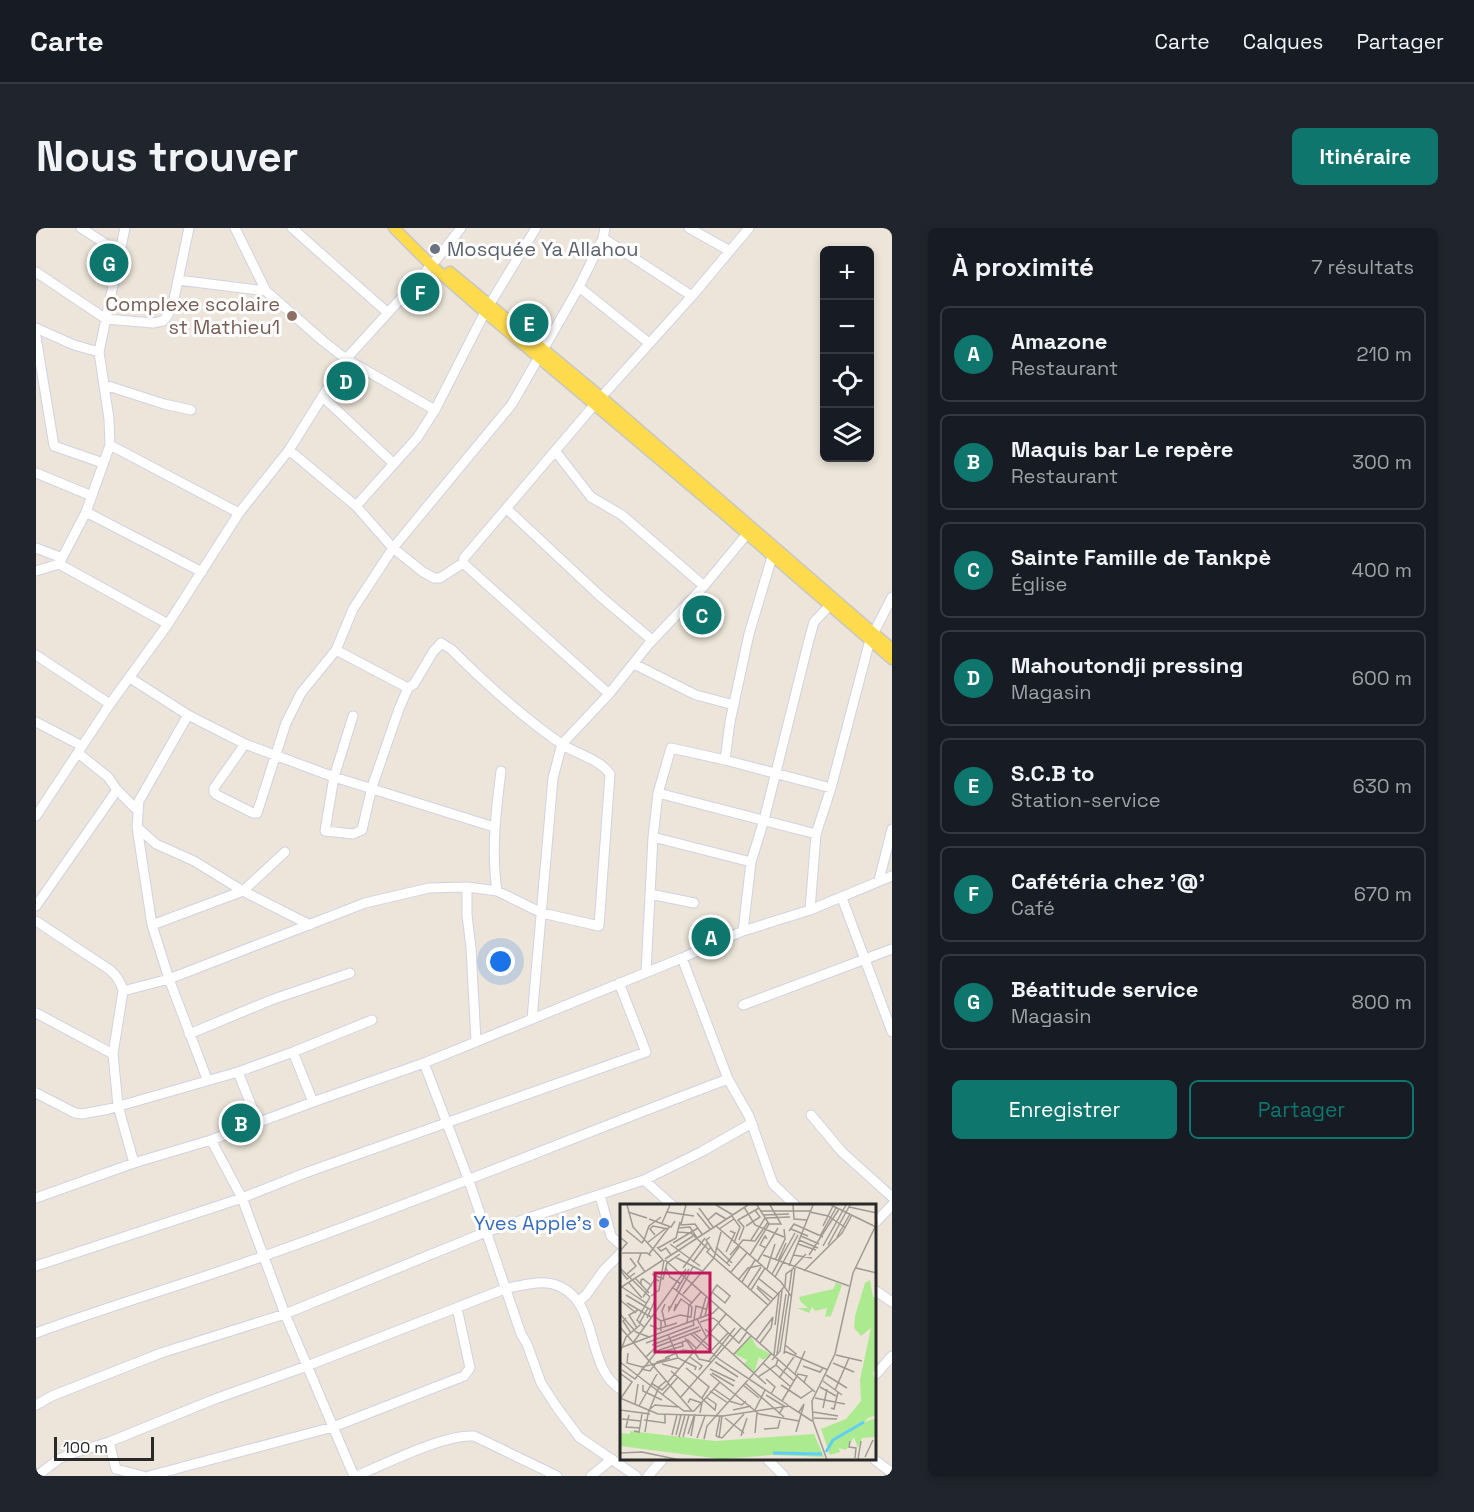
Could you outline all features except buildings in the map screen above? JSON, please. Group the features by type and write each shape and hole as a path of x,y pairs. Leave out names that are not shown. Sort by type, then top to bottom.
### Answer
{"main road":[{"path":"394,228 751,532 872,637 892,659"},
{"path":"403,228 434,263"},
{"path":"872,637 892,649"}],"street":[{"path":"81,228 120,253"},
{"path":"36,571 61,561 86,512 110,445 105,385 99,352 125,228"},
{"path":"36,272 106,319 153,323 163,321 171,308 189,228"},
{"path":"235,228 266,291 346,358 435,410"},
{"path":"292,228 388,313"},
{"path":"36,816 110,704 168,624 239,513 289,450 346,358 434,263 461,228"},
{"path":"356,506 417,438 435,410 488,309 536,228"},
{"path":"245,744 214,788 214,792 252,813 259,811 286,723 301,693 336,650 353,609 393,548 512,404 579,287 603,238 605,228"},
{"path":"689,228 730,251"},
{"path":"289,450 356,506 393,548 412,564 434,578 446,576 463,563 464,558 598,400 692,296 749,228"},
{"path":"603,238 692,296"},
{"path":"178,280 266,291"},
{"path":"579,287 649,343"},
{"path":"36,328 74,345 99,352"},
{"path":"36,337 54,446 103,463"},
{"path":"105,385 191,410"},
{"path":"323,397 393,464"},
{"path":"110,445 239,513"},
{"path":"556,452 591,497 622,515 704,586"},
{"path":"36,473 92,496"},
{"path":"507,508 600,596 652,640"},
{"path":"86,512 202,572"},
{"path":"532,1019 553,778 562,744 609,694 652,640 704,586 751,532"},
{"path":"36,548 168,624"},
{"path":"725,760 726,745 754,613 775,553"},
{"path":"463,563 609,694"},
{"path":"810,910 816,834 831,788 872,637 892,597"},
{"path":"743,931 751,862 764,820 814,622 832,603"},
{"path":"123,991 169,979 366,903 429,888 467,887 497,891 542,913 599,926 610,774 605,767 562,744 511,705 451,649 441,644 433,652 414,684 408,688 399,709 372,787 362,830 353,834 325,831 334,777 352,716"},
{"path":"336,650 408,688"},
{"path":"36,655 110,704"},
{"path":"634,664 696,695 734,705"},
{"path":"130,678 188,715 275,757 494,827"},
{"path":"188,715 147,785 137,810 137,827 152,925 169,979 207,1079"},
{"path":"36,722 80,749 137,810"},
{"path":"646,972 653,837 658,793 671,748 831,788"},
{"path":"497,891 494,870 494,827 501,771"},
{"path":"36,906 117,790"},
{"path":"658,793 816,834"},
{"path":"137,827 156,844 194,861 243,891 310,925"},
{"path":"879,880 892,829"},
{"path":"653,837 751,862"},
{"path":"152,925 243,891 285,852"},
{"path":"36,1198 134,1163 211,1140 313,1101 424,1063 743,931 810,910 892,876"},
{"path":"467,887 476,1041"},
{"path":"650,894 694,903"},
{"path":"842,898 892,1032"},
{"path":"36,921 110,970 119,980 123,991 113,1054 118,1106 134,1163"},
{"path":"743,1005 892,949"},
{"path":"682,958 728,1079 752,1123 773,1184 794,1204"},
{"path":"189,1034 271,1000 350,973"},
{"path":"36,1266 242,1198 305,1173 646,1052 619,983"},
{"path":"36,1013 113,1054"},
{"path":"36,1093 75,1113 82,1114 238,1072 372,1020"},
{"path":"293,1052 313,1101"},
{"path":"424,1063 469,1181 521,1334 541,1383 579,1437 636,1476"},
{"path":"238,1072 258,1122"},
{"path":"36,1333 105,1307 263,1256 469,1181 602,1126 728,1079"},
{"path":"811,1115 843,1152 892,1197"},
{"path":"36,1405 52,1396 161,1353 285,1314 486,1232 644,1180 701,1152 752,1123"},
{"path":"211,1140 242,1198 285,1314 355,1476 463,1436 474,1436 557,1476"},
{"path":"644,1180 671,1204"},
{"path":"600,1195 611,1236 620,1244"},
{"path":"877,1221 892,1205"},
{"path":"578,1302 620,1254"},
{"path":"37,1476 59,1459 109,1442 215,1399 307,1366 507,1288 541,1282 554,1284 568,1292 578,1302 589,1325 604,1374 620,1389"},
{"path":"877,1292 892,1302"},
{"path":"149,1476 333,1427 464,1376 470,1368 457,1308"},
{"path":"877,1372 892,1356"},
{"path":"109,1442 116,1468"},
{"path":"591,1476 612,1459"},
{"path":"648,1476 661,1461"},
{"path":"769,1461 784,1476"},
{"path":"876,1461 890,1468"},
{"path":"107,1476 116,1468"},
{"path":"116,1468 143,1476"}],"place":[{"name":"Mosquée Ya Allahou","path":"435,249"},
{"name":"Béatitude service","path":"109,263"},
{"name":"Cafétéria chez '@'","path":"420,292"},
{"name":"Complexe scolaire st Mathieu1","path":"292,316"},
{"name":"S.C.B to","path":"529,323"},
{"name":"Mahoutondji pressing","path":"346,381"},
{"name":"Sainte Famille de Tankpè","path":"702,615"},
{"name":"Amazone","path":"711,937"},
{"name":"Maquis bar Le repère","path":"241,1123"},
{"name":"Yves Apple's","path":"604,1223"}]}
